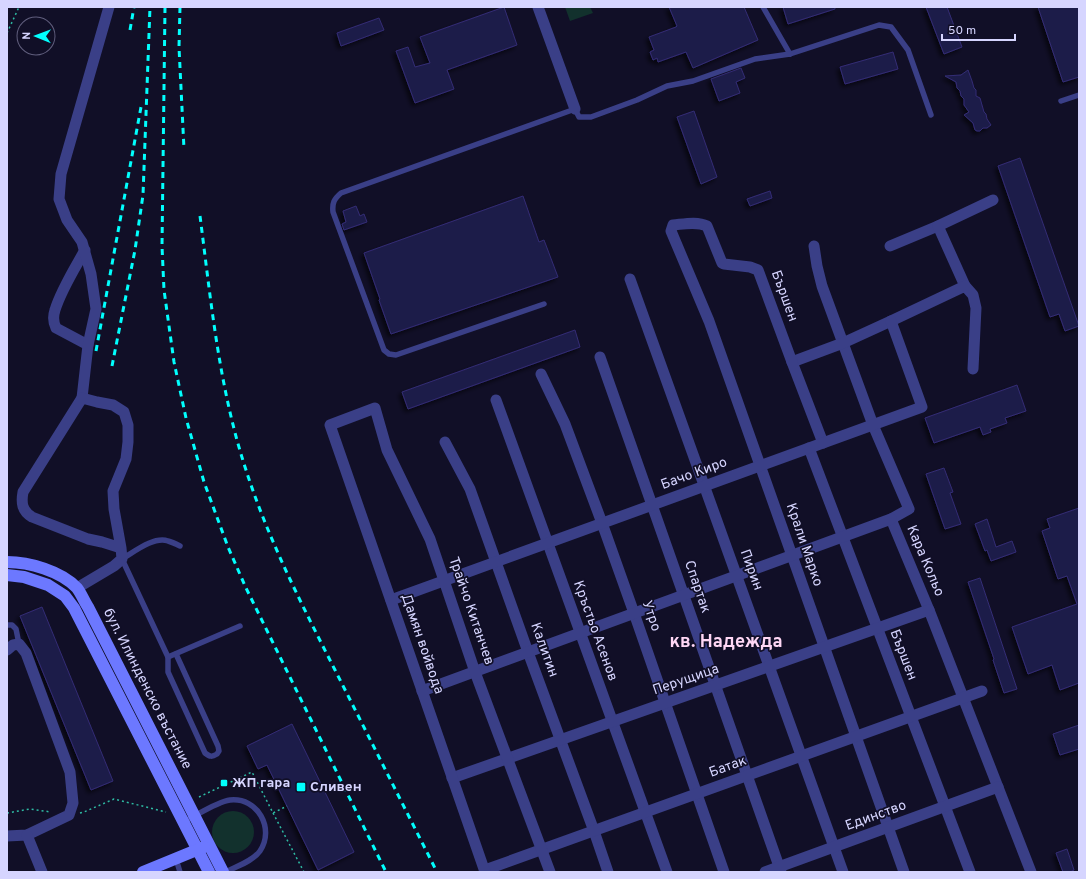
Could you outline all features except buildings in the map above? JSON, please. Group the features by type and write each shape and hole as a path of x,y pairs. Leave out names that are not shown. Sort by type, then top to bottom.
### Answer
{"main road":[{"name":"бул. Илинденско въстание","path":"7,562 37,566 61,575 77,588 223,872"},
{"name":"бул. Илинденско въстание","path":"7,575 24,577 48,585 64,596 74,608 209,872"},
{"path":"143,872 209,845"}],"street":[{"path":"110,7 61,174 59,199 67,220 82,242 85,250 91,274 96,309 88,345 82,398 23,492 22,508 32,517 88,539 102,542 121,553"},
{"path":"538,7 575,109"},
{"path":"890,246 938,226 993,200"},
{"name":"Бършен","path":"671,231 673,225 702,224 707,226 722,263 756,268 758,270 823,443"},
{"path":"938,226 965,286 973,295 976,308 974,369"},
{"name":"Крали Марко","path":"671,231 709,321 904,872"},
{"name":"Кара Кольо","path":"814,246 822,286 873,424 909,510 891,519 929,610 1031,872"},
{"path":"85,250 67,283 53,318 56,328 88,345"},
{"name":"Пирин","path":"630,278 843,872"},
{"path":"792,362 843,343 965,286"},
{"name":"Бачо Киро","path":"390,600 922,407 891,321"},
{"name":"Спартак","path":"600,357 780,869"},
{"name":"Утро","path":"541,374 565,424 602,523 724,872"},
{"path":"77,588 114,566 121,553 112,491 126,459 128,442 128,425 124,412 113,405 82,398"},
{"name":"Кръстьо Асенов","path":"496,400 667,872"},
{"name":"Трайчо Китанчев","path":"330,425 376,408 388,450 430,539 475,672 550,872"},
{"name":"Дамян войвода","path":"330,425 485,871"},
{"name":"Калитин","path":"445,442 470,489 608,872"},
{"name":"Бършен","path":"809,448 970,872"},
{"path":"422,691 891,519"},
{"name":"Перущица","path":"452,778 929,610"},
{"path":"7,650 13,645 19,644 26,653 70,772 73,804 69,815 27,835 7,836"},
{"name":"Батак","path":"485,871 982,691"},
{"name":"Единство","path":"765,872 780,869 834,847 998,787"},
{"path":"27,835 42,872"}],"lane":[{"path":"763,7 790,54"},
{"path":"544,304 396,355 390,354 384,350 333,212 332,204 341,193 575,109 579,117 590,117 637,100 667,86 693,81 755,58 790,54 879,25 891,27 908,50 931,115"},
{"path":"1061,101 1079,95"},
{"path":"176,654 218,746 219,751 217,754 212,756 208,756 205,753 168,672 168,657 121,553 158,540 168,540 180,546"},
{"path":"7,625 12,625 16,629 19,644"},
{"path":"168,657 240,626"},
{"path":"183,822 218,804 230,800 239,800 252,805 260,812 266,825 266,839 260,851 250,860 226,872"},
{"path":"176,859 180,872"}],"path":[{"path":"7,33 19,7"},
{"path":"199,797 252,772 304,872"},
{"path":"7,813 30,809 69,815 84,812 114,799 168,812"},
{"path":"273,813 287,806"}],"green space":[{"path":"565,7 590,7 593,13 570,21"},
{"path":"233,811 248,817 254,832 248,847 233,853 218,847 212,832 218,817"}],"railway":[{"path":"130,30 134,7"},
{"path":"112,366 135,250 143,195 150,7"},
{"path":"165,7 162,246 164,290 174,362 186,418 204,482 228,547 246,588 386,872"},
{"path":"180,7 179,47 184,149"},
{"path":"96,351 141,107"},
{"path":"200,216 222,376 237,439 255,496 275,546 298,596 437,872"}],"place":[{"name":"ЖП гара","path":"224,783"},
{"name":"Сливен","path":"301,787"}],"district":[{"name":"кв. Надежда","path":"726,642"}]}
